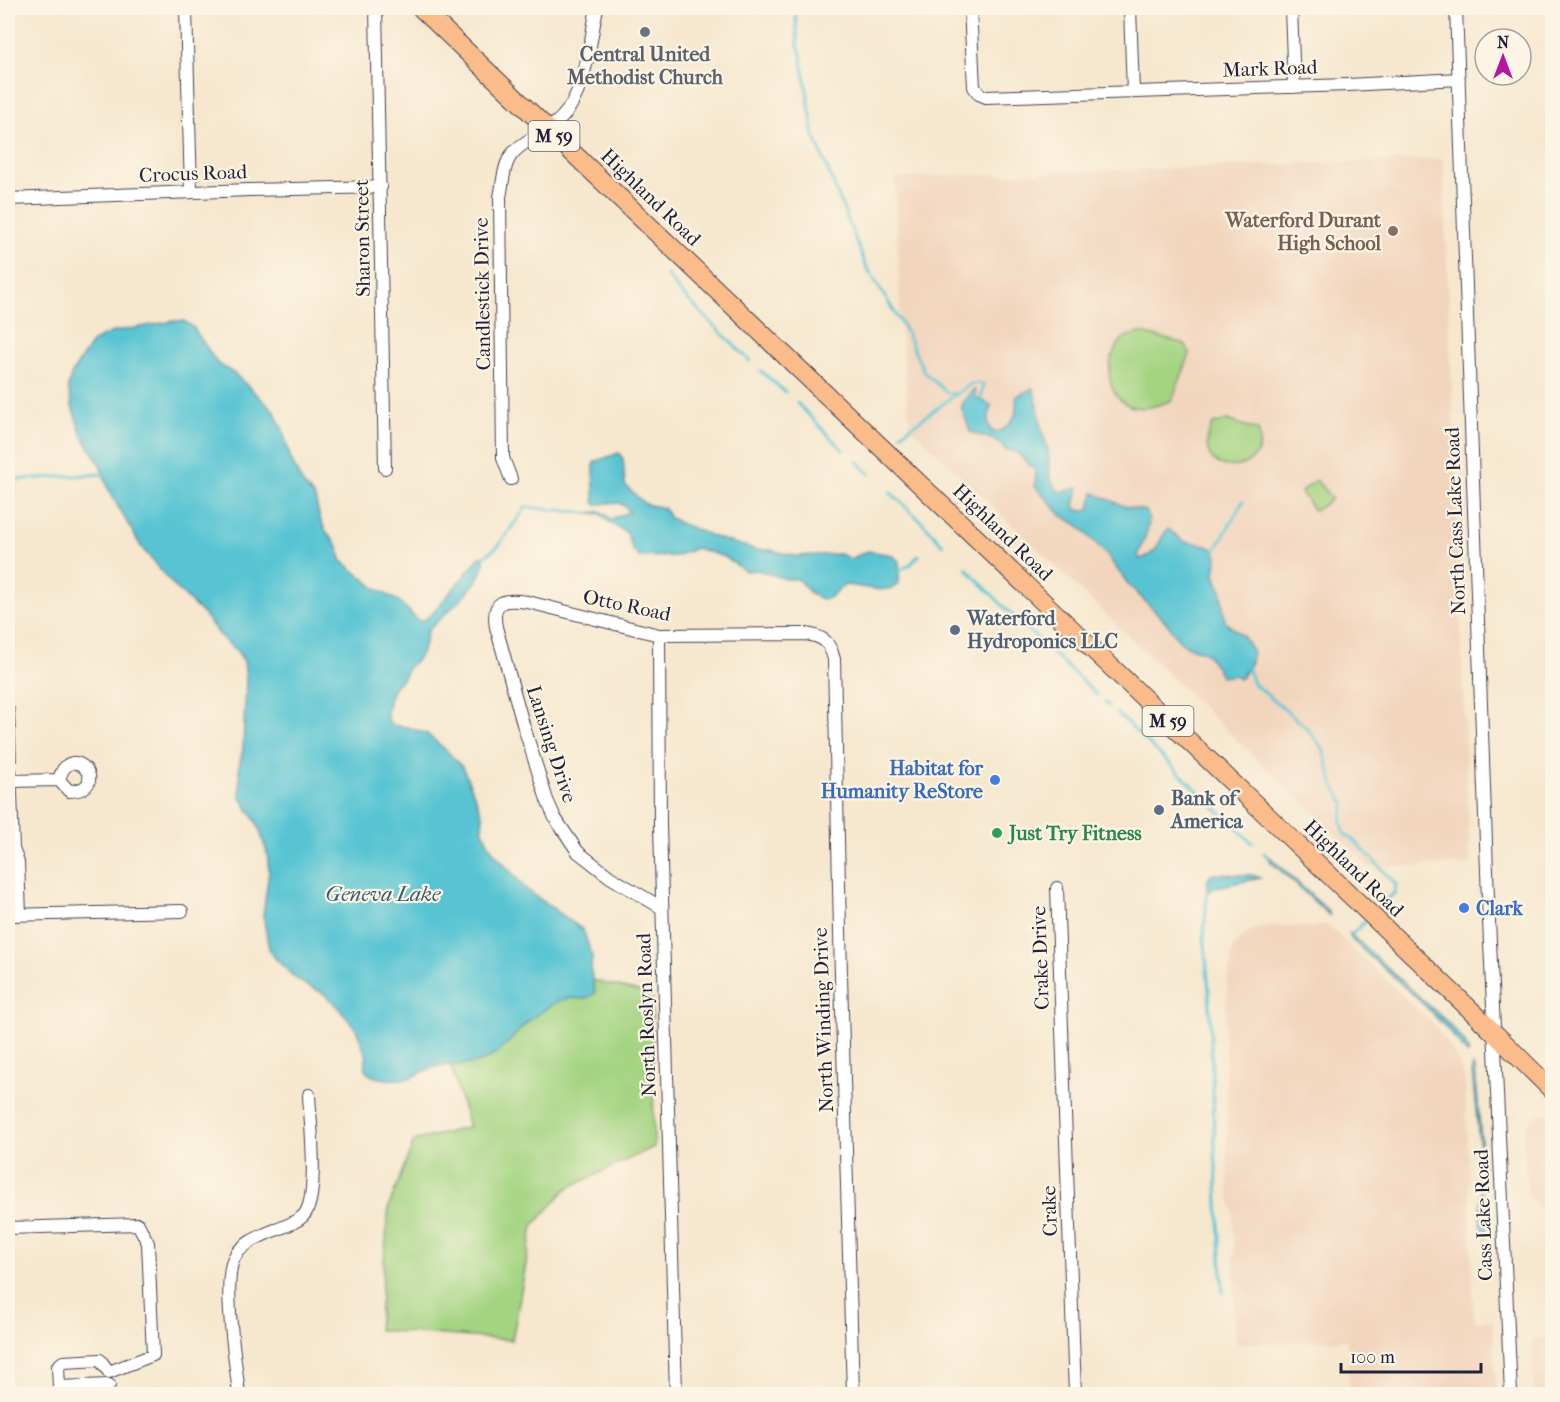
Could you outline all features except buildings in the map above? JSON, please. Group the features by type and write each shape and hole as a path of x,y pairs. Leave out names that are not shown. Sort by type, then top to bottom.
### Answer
{"highway":[{"name":"Highland Road","path":"421,8 1552,1090"}],"street":[{"path":"186,8 191,192"},
{"name":"Sharon Street","path":"376,8 385,468"},
{"name":"Candlestick Drive","path":"510,479 503,458 500,197 503,178 512,154 527,142 549,130 568,110 577,92 585,64 597,8"},
{"name":"Mark Road","path":"970,8 974,87 979,94 986,97 1459,79"},
{"path":"1130,8 1133,92"},
{"path":"1291,8 1294,87"},
{"name":"North Cass Lake Road","path":"1456,8 1495,1033"},
{"name":"Crocus Road","path":"8,199 381,188"},
{"name":"Otto Road","path":"494,615 498,605 513,600 659,635 806,634 819,636 830,645"},
{"name":"Lansing Drive","path":"494,615 520,714 547,800 555,818 578,852 610,877 662,908"},
{"name":"North Roslyn Road","path":"659,635 662,908 676,1395"},
{"name":"North Winding Drive","path":"830,645 834,659 853,1395"},
{"path":"8,710 10,854 18,862 13,878 14,915 182,911"},
{"path":"10,782 59,780"},
{"name":"Crake Drive","path":"1057,888 1063,1026"},
{"name":"Crake","path":"1063,1026 1075,1395"},
{"name":"Cass Lake Road","path":"1495,1033 1511,1395"},
{"path":"239,1395 230,1311 230,1271 234,1256 254,1238 304,1216 311,1201 313,1183 309,1095"},
{"path":"8,1228 138,1224 148,1244 153,1355 109,1384"}],"shaded area":[{"path":"1443,159 1470,864 1370,867 910,427 900,318 895,178"},
{"path":"1327,924 1432,1023 1458,1059 1465,1080 1474,1321 1493,1321 1496,1394 1350,1394 1347,1340 1236,1344 1233,1210 1228,1190 1225,1032 1227,983 1233,947 1249,931 1270,926 1315,927"},
{"path":"1535,1113 1552,1114 1552,1217 1528,1196 1523,1134"},
{"path":"1552,1338 1552,1394 1534,1394 1532,1339"}],"green space":[{"path":"1142,333 1185,344 1190,354 1172,400 1146,408 1130,406 1121,400 1115,393 1109,374 1117,346 1124,338"},
{"path":"1227,420 1258,430 1259,446 1253,458 1243,465 1230,466 1218,463 1210,455 1207,442 1213,424"},
{"path":"1316,480 1332,499 1314,511 1301,492"},
{"path":"543,968 652,995 654,1147 566,1189 533,1226 512,1340 378,1330 389,1206 414,1141 469,1127 446,1049"}],"water":[{"name":"Geneva Lake","path":"184,321 193,327 217,363 235,374 274,411 282,428 290,457 301,481 315,498 320,519 327,533 338,546 341,560 378,590 399,601 418,621 424,620 433,613 480,557 484,556 483,567 472,587 427,632 417,660 409,666 403,678 395,686 390,697 387,718 392,725 408,727 427,734 463,768 483,816 482,828 495,854 526,889 583,930 592,956 591,971 595,993 584,999 568,998 554,1004 528,1021 503,1048 482,1061 435,1067 403,1079 378,1078 371,1075 366,1071 364,1065 367,1057 356,1029 335,1004 323,993 294,977 269,949 263,915 269,871 267,853 258,825 240,796 239,766 243,749 246,679 244,661 142,548 110,493 100,465 81,433 68,386 72,373 91,344 99,338 113,332"},
{"path":"1033,388 1048,450 1050,479 1059,492 1079,488 1075,508 1081,511 1089,510 1094,493 1124,506 1146,511 1149,521 1138,556 1140,559 1155,550 1168,529 1185,542 1207,545 1215,551 1217,557 1215,575 1221,590 1225,622 1243,636 1253,652 1251,662 1241,678 1235,675 1222,677 1207,653 1187,646 1179,640 1166,622 1129,585 1106,554 1078,525 1062,516 1035,486 1036,471 1015,451 1006,450 997,441 970,432 962,407 973,390 975,390 976,398 991,405 988,422 991,431 995,432 1003,429 1013,419 1017,396"},
{"path":"619,453 623,459 625,485 645,504 664,508 670,518 682,524 757,550 770,550 796,556 840,554 850,559 868,551 892,555 899,561 899,584 880,590 845,585 825,599 812,594 798,579 786,579 758,570 745,571 725,557 696,548 676,556 640,557 633,551 627,533 601,514 589,513 601,511 611,519 629,512 619,503 596,505 594,502 594,462"},
{"path":"1270,857 1328,911 1330,916 1270,861"},
{"path":"1211,874 1251,875 1260,878 1216,887 1207,893 1208,878"},
{"path":"1349,933 1445,1020 1464,1041 1469,1053 1467,1054 1427,1008 1350,938"},
{"path":"1473,1066 1475,1069 1482,1169 1472,1070"},
{"path":"1481,1192 1486,1197 1487,1237 1482,1234"}],"waterway":[{"path":"795,8 798,46 814,135 866,266 904,328 924,372 947,393 955,394"},
{"path":"667,275 679,291 750,361"},
{"path":"761,371 785,392"},
{"path":"901,434 969,385 983,384 981,400"},
{"path":"797,403 843,450"},
{"path":"857,461 870,474"},
{"path":"8,480 103,474"},
{"path":"890,492 943,545"},
{"path":"1215,551 1243,501"},
{"path":"484,557 499,545 526,507 589,513"},
{"path":"899,571 911,564 919,555"},
{"path":"966,568 1097,695"},
{"path":"1247,667 1253,683 1307,728 1323,749 1334,786 1345,804 1341,820 1345,835 1353,839 1396,884 1394,893 1377,910"},
{"path":"1105,702 1109,706"},
{"path":"1117,713 1252,843"},
{"path":"1264,853 1269,858"},
{"path":"1207,893 1204,936 1209,991 1223,1293"},
{"path":"1352,934 1368,919"}],"place":[{"name":"Central United Methodist Church","path":"645,32"},
{"name":"Waterford Durant High School","path":"1393,231"},
{"name":"Waterford Hydroponics LLC","path":"955,630"},
{"name":"Habitat for Humanity ReStore","path":"995,780"},
{"name":"Bank of America","path":"1159,810"},
{"name":"Just Try Fitness","path":"997,833"},
{"name":"Clark","path":"1464,908"}]}
